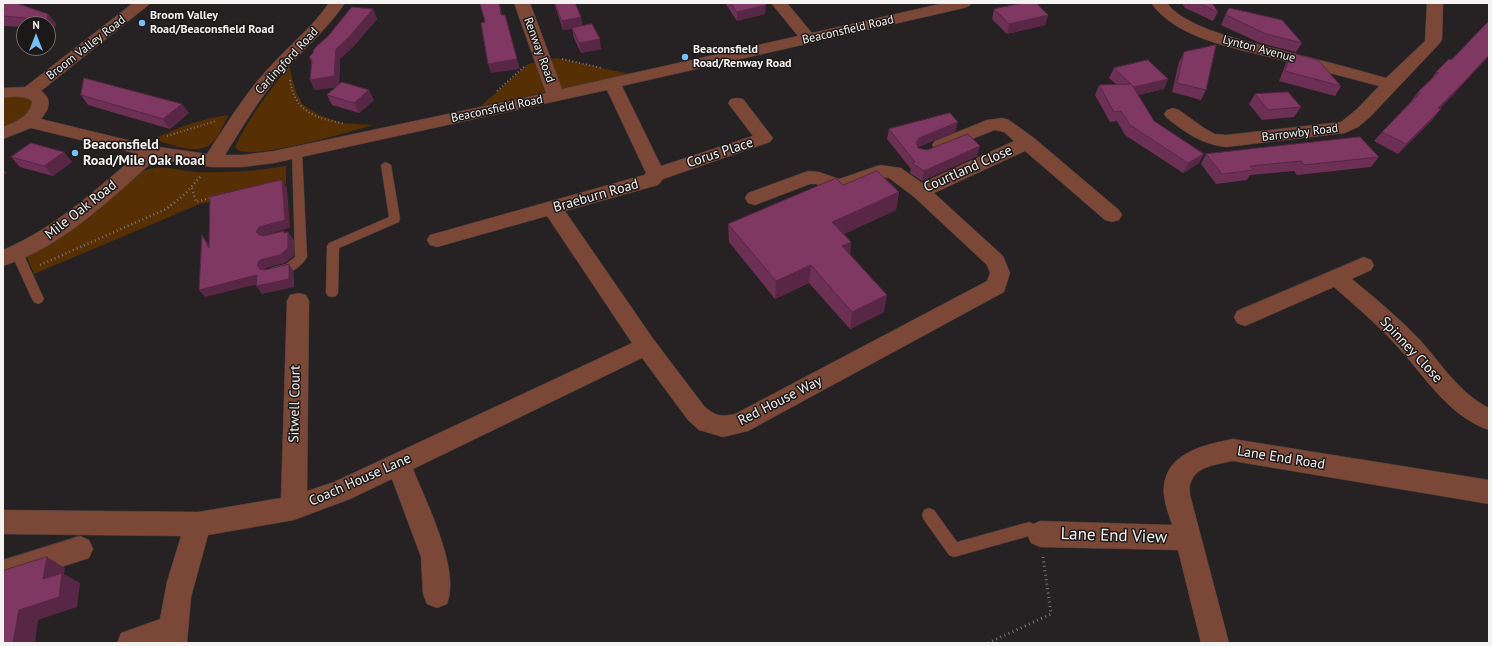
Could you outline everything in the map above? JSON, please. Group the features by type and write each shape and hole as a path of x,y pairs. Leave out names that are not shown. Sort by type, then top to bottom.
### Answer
{"street":[{"path":"120,3 143,3"},
{"name":"Broom Valley Road","path":"29,92 143,3"},
{"name":"Carlingford Road","path":"212,161 242,112 262,86 285,60 318,29 337,3"},
{"name":"Renway Road","path":"522,3 556,96"},
{"path":"779,3 809,39"},
{"name":"Beaconsfield Road","path":"27,121 152,152 212,161 242,161 274,157 556,96 964,3"},
{"name":"Lynton Avenue","path":"1159,3 1164,10 1181,22 1206,34 1390,84"},
{"name":"Barrowby Road","path":"1173,114 1200,134 1217,141 1338,129 1352,123 1377,100 1390,84 1432,43 1434,39 1435,3"},
{"name":"Braeburn Road","path":"437,240 553,209 652,180 656,174 612,83"},
{"path":"3,93 19,91 29,92 37,96 40,102 40,108 34,116 3,133"},
{"name":"Corus Place","path":"656,174 764,138 737,103"},
{"name":"Courtland Close","path":"924,152 993,124 1002,124 1028,142 1112,215"},
{"name":"Courtland Close","path":"755,198 808,177 819,178 838,186 880,171 894,172 920,191 1028,142"},
{"name":"Mile Oak Road","path":"10,256 40,241 65,225 152,152"},
{"name":"Red House Way","path":"553,209 567,232 646,346 696,413 708,423 723,427 739,424 996,286 1000,273 996,261 920,191"},
{"path":"1245,317 1364,265"},
{"name":"Spinney Close","path":"1336,277 1401,335 1449,392 1463,405 1489,420"},
{"name":"Sitwell Court","path":"294,508 298,301"},
{"name":"Coach House Lane","path":"3,522 198,524 294,508 341,491 646,346"},
{"name":"Lane End Road","path":"1215,643 1177,496 1178,479 1188,465 1206,455 1233,450 1489,492"},
{"path":"399,464 434,557 437,594"},
{"path":"131,643 173,636 183,567 198,524"},
{"name":"Lane End View","path":"1040,534 1187,538"},
{"path":"3,573 80,549"}],"lane":[{"path":"270,272 292,267 298,263 301,257 296,232 297,152"},
{"path":"332,293 333,246 395,218 386,165"},
{"path":"10,256 24,272 38,299"},
{"path":"929,515 954,550 1029,529 1040,534"}],"path":[{"path":"285,60 292,92 298,104 312,114 331,121 346,124"},
{"path":"132,147 242,112"},
{"path":"24,272 166,209 180,200 192,188 212,161"},
{"path":"192,188 196,202 218,196"},
{"path":"988,643 1051,614 1040,534"}],"shaded area":[{"path":"557,58 629,74 481,106 528,64"},
{"path":"289,65 295,89 302,104 319,115 342,123 373,125 285,148 251,152 238,150 235,147 247,125 260,104"},
{"path":"19,95 32,100 34,105 26,117 3,129 3,96"},
{"path":"228,115 215,140 202,148 194,149 177,147 154,139 190,124"},
{"path":"286,166 286,184 200,204 34,274 27,257 57,238 135,175 143,171 165,168 199,172 233,172"}],"building":[{"path":"3,3 16,3 48,14 48,16 3,16"},
{"path":"480,3 499,3 501,15 505,15 517,59 488,64 481,23 485,22"},
{"path":"555,3 575,3 581,17 562,21"},
{"path":"731,3 764,3 766,5 737,12"},
{"path":"1023,3 1036,3 1048,15 1009,24 994,9"},
{"path":"1199,3 1212,3 1218,12"},
{"path":"352,7 373,9 349,37 336,49 334,76 310,80 312,60 309,57 313,53 314,49 329,35"},
{"path":"1229,8 1282,20 1302,43 1266,34 1226,15"},
{"path":"1489,21 1489,55 1438,108 1441,109 1406,144 1382,132 1420,93 1418,92 1438,73 1436,72 1449,59 1451,60"},
{"path":"592,24 600,39 579,43 572,28"},
{"path":"1216,45 1206,90 1177,83 1184,52"},
{"path":"1292,53 1318,60 1341,86 1285,71"},
{"path":"1148,60 1168,79 1134,87 1132,85 1154,121 1204,154 1188,163 1130,125 1121,111 1114,112 1099,85 1131,84 1114,68"},
{"path":"84,78 182,104 163,119 81,95"},
{"path":"342,82 369,90 354,103 327,95"},
{"path":"1288,92 1301,107 1268,110 1255,94"},
{"path":"950,113 958,122 919,138 916,142 918,148 927,150 968,134 980,146 924,171 912,163 915,162 889,129"},
{"path":"1360,137 1379,157 1304,165 1301,161 1250,166 1254,170 1222,174 1206,154"},
{"path":"31,143 64,152 44,166 11,157"},
{"path":"877,171 899,192 832,222 851,242 842,246 887,295 852,312 811,265 776,281 728,224 836,178 843,185"},
{"path":"282,180 285,220 259,227 256,232 263,236 284,231 284,233 288,232 288,248 280,255 260,260 257,265 260,269 265,270 289,264 289,279 256,286 257,275 199,290 202,235 209,248 210,197"},
{"path":"47,557 43,579 62,573 59,597 19,610 13,643 3,643 3,571"}],"place":[{"name":"Broom Valley Road/Beaconsfield Road","path":"142,23"},
{"name":"Beaconsfield Road/Renway Road","path":"685,57"},
{"name":"Beaconsfield Road/Mile Oak Road","path":"75,153"}]}
